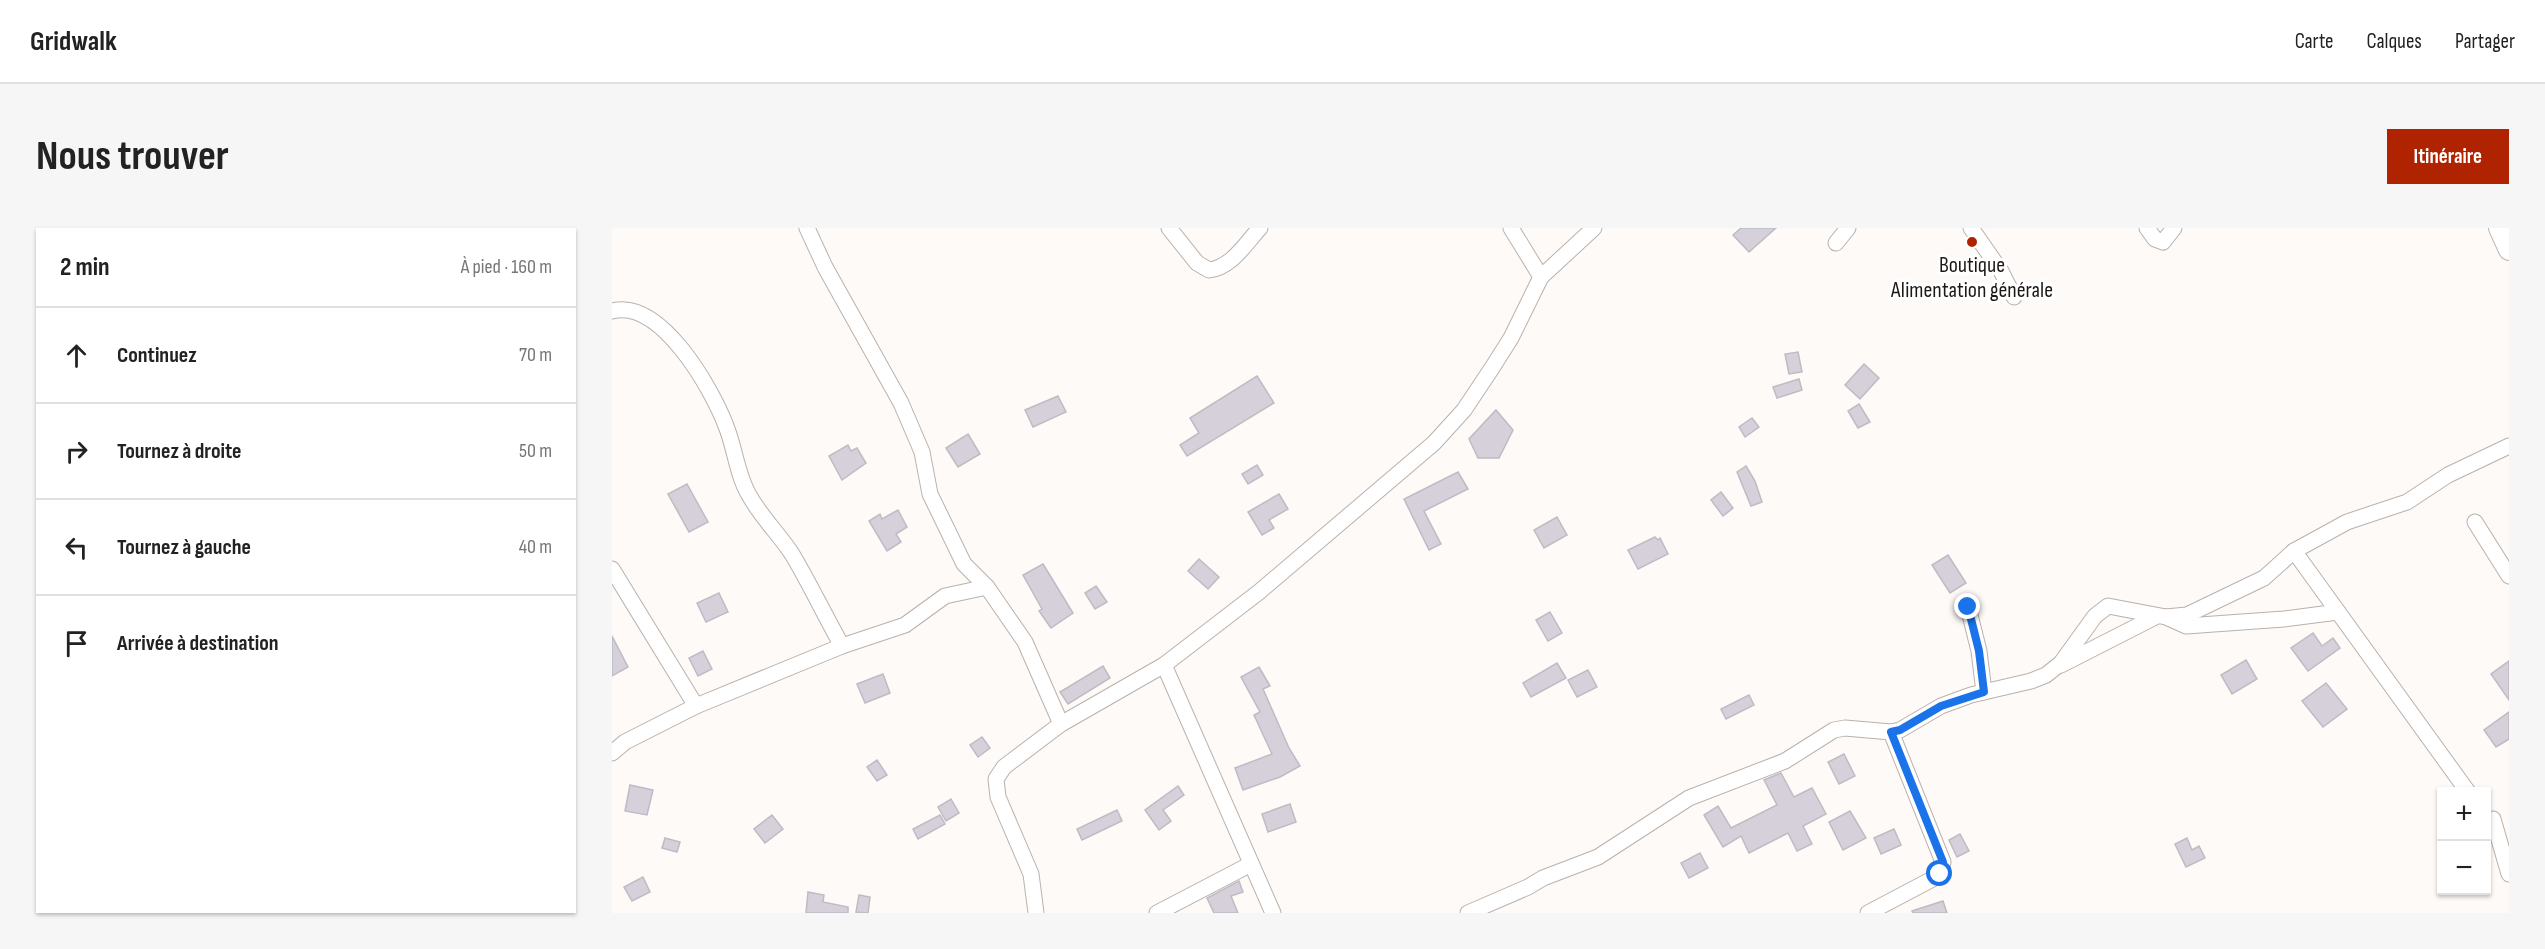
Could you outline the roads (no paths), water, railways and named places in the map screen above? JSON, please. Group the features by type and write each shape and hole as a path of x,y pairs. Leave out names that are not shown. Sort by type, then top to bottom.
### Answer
{"street":[{"path":"807,228 825,267 901,403 922,452 930,494 964,564 987,587 1025,642 1061,724"},
{"path":"1170,228 1197,263 1209,270 1223,266 1231,260 1260,228"},
{"path":"1511,228 1541,277"},
{"path":"1036,913 1031,874 998,797 996,779 1004,767 1061,724 1164,665 1259,592 1434,443 1464,410 1492,368 1511,338 1541,277 1594,228"},
{"path":"1836,243 1848,228"},
{"path":"1971,228 2001,271 2014,297"},
{"path":"2147,228 2155,239 2163,242 2174,228"},
{"path":"2499,228 2509,250"},
{"path":"612,311 619,309 642,314 655,321 667,332 708,389 726,426 747,494 792,555 842,646"},
{"path":"2053,669 2161,616 2187,615 2249,586 2264,578 2294,551 2347,522 2407,502 2448,475 2509,446"},
{"path":"2475,522 2509,576"},
{"path":"2294,551 2464,787"},
{"path":"612,569 696,706"},
{"path":"612,753 625,742 696,706 842,646 905,625 945,596 987,587"},
{"path":"1468,913 1528,887 1543,878 1598,857 1689,798 1785,761 1834,730 1845,728 1891,732 1900,730 1941,706 2046,675 2061,663 2095,616 2108,606 2161,616 2186,626 2284,619 2338,612"},
{"path":"1968,607 1979,651 1984,692"},
{"path":"1164,665 1273,913"},
{"path":"1868,913 1940,874 1943,862 1891,732"},
{"path":"2491,816 2509,816"},
{"path":"2491,819 2509,874"},
{"path":"1157,913 1251,864"}],"place":[{"name":"Boutique Alimentation générale","path":"1972,242"}]}
